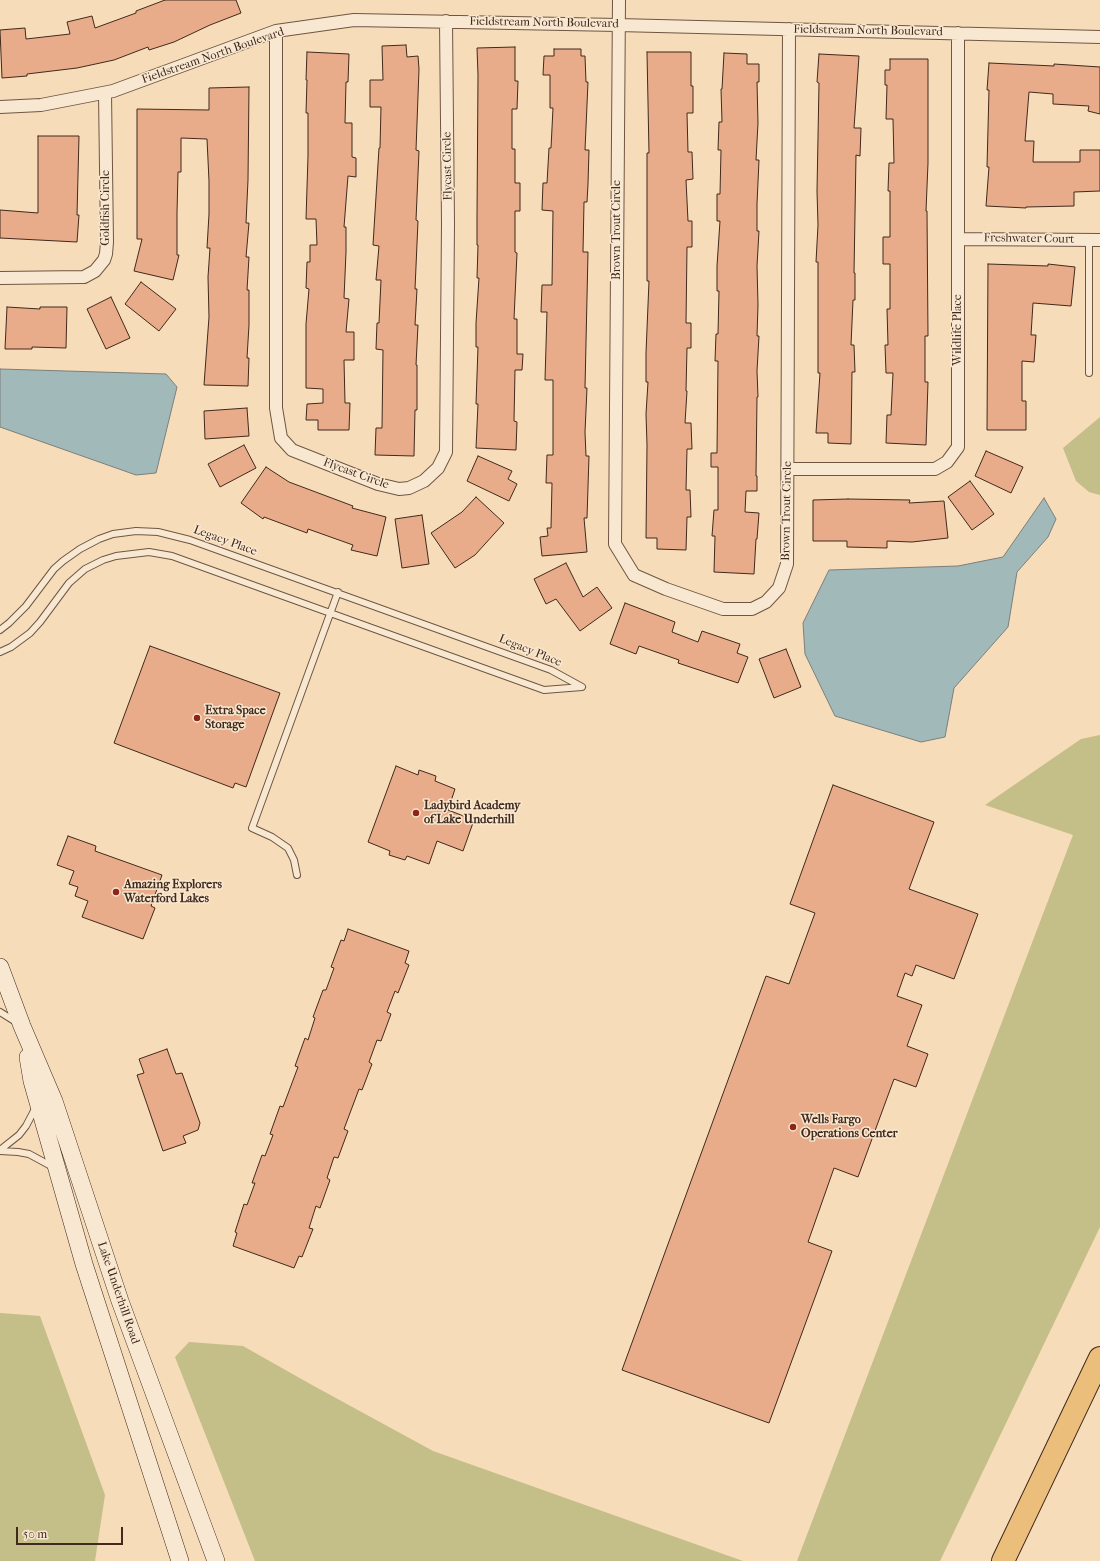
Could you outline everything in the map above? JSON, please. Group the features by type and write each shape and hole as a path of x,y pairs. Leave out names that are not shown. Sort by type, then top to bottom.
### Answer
{"highway":[{"path":"1003,1561 1100,1358"}],"street":[{"name":"Brown Trout Circle","path":"618,0 615,544 634,575 666,589 723,609 752,609 766,602 779,588 787,564 789,29"},
{"name":"Fieldstream North Boulevard","path":"0,107 41,105 113,91 276,31 354,20 1100,37"},
{"name":"Flycast Circle","path":"276,31 276,408 281,438 292,450 378,484 399,489 409,488 424,481 438,468 446,452 448,223 446,21"},
{"name":"Wildlife Place","path":"788,469 935,469 947,462 958,447 958,33"},
{"name":"Goldfish Circle","path":"0,278 84,277 95,271 104,260 107,242 105,92"},
{"name":"Freshwater Court","path":"958,238 1095,240"},
{"name":"Lake Underhill Road","path":"0,967 22,1026 54,1101 123,1308 216,1561"},
{"name":"Lake Underhill Road","path":"22,1026 32,1081 84,1264 180,1561"}],"lane":[{"path":"1089,372 1095,240"},
{"name":"Legacy Place","path":"0,630 18,614 49,574 68,556 99,539 125,532 148,531 182,537 338,592 551,670 582,688 544,690 172,556 154,553 132,553 103,560 82,572 69,582 30,633 11,647 0,652"},
{"path":"296,875 294,860 288,848 272,837 252,828 338,592"},
{"path":"0,1012 22,1026"},
{"path":"0,1150 16,1139 23,1131 38,1102"},
{"path":"0,1150 29,1154 47,1163 58,1171"}],"shaded area":[{"path":"1100,417 1100,495 1089,492 1076,481 1063,448"},
{"path":"1100,735 1100,1227 940,1561 797,1561 1073,835 985,805 1081,739"},
{"path":"0,1313 40,1316 105,1495 95,1561 0,1561"},
{"path":"189,1342 243,1346 433,1451 743,1561 255,1561 175,1357"}],"water":[{"path":"0,369 166,374 177,387 156,473 136,475 0,427"},
{"path":"1044,498 1056,519 1048,537 1017,572 1008,627 954,688 945,737 921,742 835,716 805,654 803,623 829,570 958,566 1003,557"}],"building":[{"path":"165,0 236,0 241,13 210,25 174,42 149,50 148,47 114,60 77,68 27,74 27,76 2,78 0,30 25,28 26,39 70,34 67,22 92,16 95,28 136,13 136,11"},
{"path":"406,45 407,57 418,56 419,69 416,150 419,151 416,220 418,221 415,289 417,289 415,325 418,325 416,365 417,410 415,410 414,456 375,455 376,428 382,428 383,350 376,349 381,280 376,280 379,246 373,245 380,148 381,107 370,107 370,80 383,80 382,46"},
{"path":"515,47 515,81 518,81 517,109 512,109 512,149 515,149 515,183 520,183 520,211 515,211 515,252 517,253 514,319 517,319 517,354 523,354 522,370 515,370 514,421 517,422 516,450 476,448 478,347 476,347 476,323 479,278 477,278 477,48"},
{"path":"554,49 581,49 581,56 585,56 586,82 588,82 585,150 589,150 588,184 587,202 584,202 583,252 588,252 585,388 587,388 585,432 586,456 589,456 587,518 584,518 587,552 542,556 540,537 548,536 547,528 551,528 552,483 546,483 547,455 553,455 553,380 545,380 547,312 541,312 542,285 552,285 553,211 542,210 543,183 547,183 549,148 551,148 553,108 550,108 550,75 543,75 544,56 554,56"},
{"path":"307,52 349,54 348,82 346,82 345,123 352,123 352,157 356,158 356,177 348,176 344,227 346,227 346,252 344,298 349,299 346,332 354,332 354,360 344,360 345,403 350,403 349,430 318,430 318,420 306,420 307,404 323,403 323,389 306,388 306,324 309,289 306,288 307,262 310,262 310,245 317,245 316,219 306,219 308,156 308,113 306,113"},
{"path":"647,52 691,52 693,113 687,113 688,152 692,152 693,179 686,180 688,221 692,221 692,247 687,247 686,323 691,323 691,348 687,348 685,423 691,423 692,449 687,449 686,490 690,490 691,517 687,517 686,550 657,549 657,538 646,538 646,414 648,382 646,382 646,353 649,281 647,281 647,153 649,153"},
{"path":"724,53 747,54 747,64 759,64 759,82 757,82 758,123 756,160 759,160 757,204 757,231 759,231 757,266 757,336 759,336 757,371 757,491 746,491 745,512 759,513 754,574 714,572 715,536 712,536 714,510 718,510 718,467 711,467 711,453 717,453 718,361 715,361 716,334 718,334 719,291 717,291 717,266 720,221 717,221 717,194 720,194 721,150 718,150 719,122 722,122 721,89"},
{"path":"819,54 859,56 854,128 861,128 860,156 856,155 855,300 853,300 851,345 854,345 855,372 852,372 851,444 828,443 828,433 816,433 820,373 818,373 818,262 816,262 818,225 817,191 819,83 817,82"},
{"path":"890,59 928,59 928,163 926,211 928,336 925,336 925,382 928,382 926,445 886,443 887,415 891,415 893,373 886,373 885,345 888,345 887,309 890,309 890,264 883,264 883,237 890,237 890,191 888,191 889,163 894,163 893,119 886,119 887,85 885,85 885,70 890,70"},
{"path":"989,63 1054,66 1054,64 1100,67 1100,114 1088,111 1089,106 1053,104 1053,94 1029,92 1025,141 1034,141 1033,162 1080,162 1080,150 1100,150 1100,191 1074,192 1074,206 1026,208 986,206 989,167 987,167 989,90 987,90"},
{"path":"249,87 246,223 249,223 246,257 249,257 247,290 249,290 247,358 249,358 248,386 204,385 209,317 208,277 210,248 207,248 209,181 207,139 181,138 181,172 178,172 177,213 177,255 179,255 173,280 134,271 142,239 137,239 137,109 209,110 209,88"},
{"path":"38,136 79,136 77,215 79,215 77,242 0,238 0,210 38,213"},
{"path":"988,264 1048,266 1048,264 1075,267 1071,306 1033,303 1031,335 1036,335 1034,362 1022,361 1022,401 1026,401 1026,430 987,430"},
{"path":"141,282 176,309 159,331 125,304"},
{"path":"111,297 130,338 106,349 87,309"},
{"path":"7,307 40,309 40,307 67,307 66,348 32,347 32,349 5,349"},
{"path":"247,408 249,436 205,439 204,411"},
{"path":"244,445 256,468 220,487 208,464"},
{"path":"986,451 1023,467 1011,493 975,476"},
{"path":"478,456 512,471 508,479 517,484 509,501 467,481"},
{"path":"266,467 289,482 353,506 352,508 386,517 377,556 351,550 353,545 308,529 307,533 264,517 263,519 241,503"},
{"path":"970,481 994,514 972,530 948,497"},
{"path":"476,497 504,523 475,555 455,568 431,533 462,512"},
{"path":"813,500 910,500 909,503 944,501 948,538 912,542 887,541 887,548 847,547 847,541 813,541"},
{"path":"422,515 429,564 402,568 395,519"},
{"path":"566,563 583,597 597,587 612,608 580,631 556,599 546,604 534,579"},
{"path":"625,603 675,622 672,632 698,642 702,631 740,644 737,653 748,657 738,683 678,663 679,660 639,646 636,654 610,644"},
{"name":"Extra Space Storage","path":"150,646 280,693 246,787 235,783 233,788 114,743"},
{"path":"786,649 801,687 774,698 759,659"},
{"name":"Ladybird Academy of Lake Underhill","path":"396,766 418,775 419,770 436,776 435,781 455,789 448,810 474,820 463,851 437,841 429,864 407,856 405,860 389,855 390,851 368,842"},
{"name":"Wells Fargo Operations Center","path":"833,785 934,822 909,889 978,914 954,979 916,965 912,976 905,973 897,996 922,1005 907,1046 928,1054 916,1087 894,1079 858,1177 834,1168 808,1242 832,1251 769,1423 622,1370 766,976 789,984 815,913 790,904"},
{"name":"Amazing Explorers Waterford Lakes","path":"68,836 96,846 95,851 162,875 151,906 155,908 143,939 82,917 88,901 75,896 78,887 69,884 74,871 57,865"},
{"path":"348,929 409,951 405,963 409,965 398,993 395,991 387,1012 391,1014 381,1041 377,1040 369,1062 372,1064 362,1090 359,1089 344,1129 348,1131 338,1158 334,1157 327,1178 330,1180 320,1208 316,1206 309,1228 313,1229 302,1257 299,1256 294,1268 233,1246 237,1233 235,1232 244,1204 247,1205 255,1183 252,1183 262,1155 265,1156 273,1135 270,1134 280,1106 283,1107 298,1067 295,1066 305,1038 308,1040 315,1018 313,1017 323,990 326,990 334,968 331,967 341,940 344,941"},
{"path":"167,1049 176,1074 182,1073 200,1123 198,1130 183,1136 186,1143 163,1151 137,1075 144,1073 139,1059"}],"place":[{"name":"Extra Space Storage","path":"197,718"},
{"name":"Ladybird Academy of Lake Underhill","path":"416,813"},
{"name":"Amazing Explorers Waterford Lakes","path":"116,892"},
{"name":"Wells Fargo Operations Center","path":"793,1127"}]}
